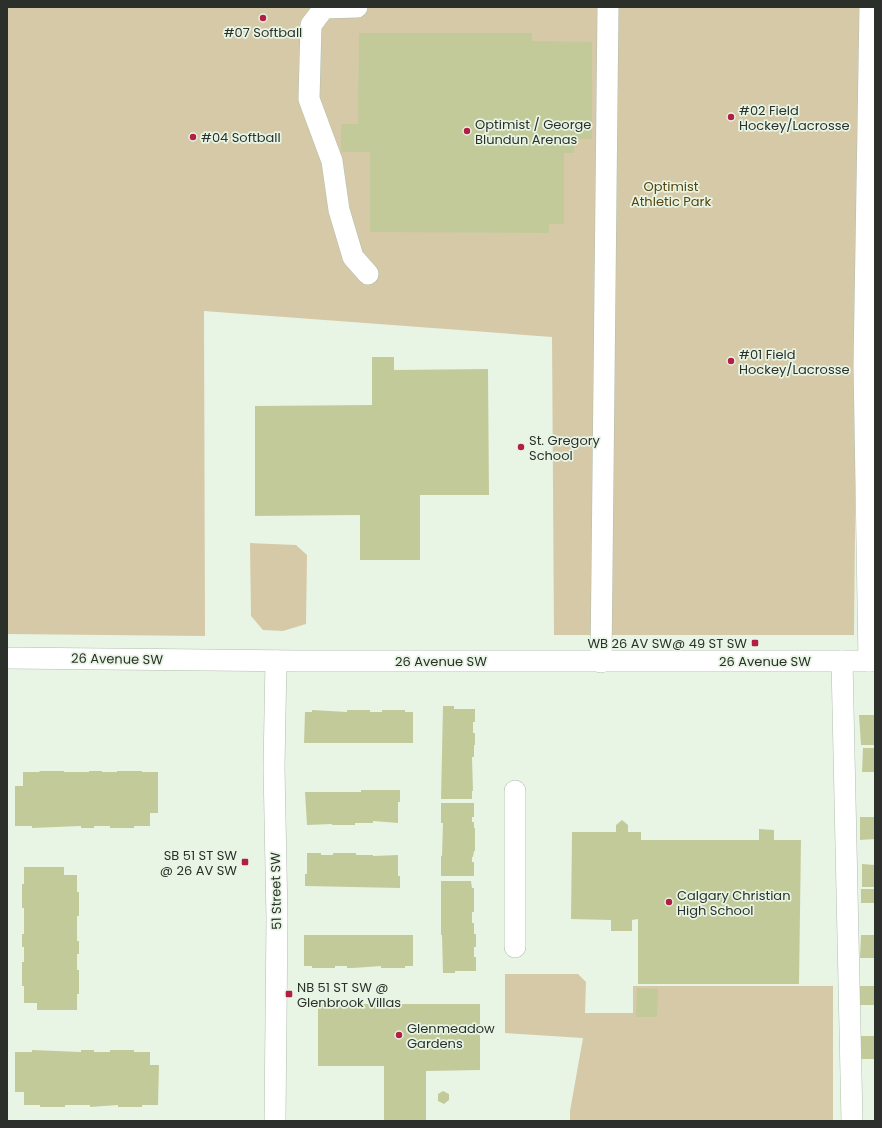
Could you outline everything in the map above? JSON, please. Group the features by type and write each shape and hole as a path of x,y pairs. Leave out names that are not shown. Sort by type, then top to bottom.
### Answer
{"street":[{"path":"357,7 324,8 311,25 309,99 332,161 339,210 353,257 368,274"},
{"path":"601,662 608,7"},
{"path":"870,7 864,365 871,501 872,661"},
{"name":"26 Avenue SW","path":"7,658 276,661 872,661"},
{"name":"51 Street SW","path":"275,1121 277,918 274,767 276,661"},
{"path":"842,661 852,1121"},
{"path":"515,791 515,947"}],"green space":[{"name":"Optimist Athletic Park","path":"7,7 860,7 854,635 554,635 552,337 204,311 205,636 7,634"},
{"path":"250,543 296,545 307,555 306,624 283,631 263,630 251,616"},
{"path":"505,974 578,974 586,982 585,1013 633,1013 633,986 833,986 833,1121 570,1121 570,1111 583,1038 505,1033"}],"building":[{"name":"Optimist / George Blundun Arenas","path":"359,33 532,33 532,41 592,42 592,139 574,139 574,153 564,153 564,224 549,224 549,233 370,232 370,152 341,152 341,124 358,124"},
{"path":"372,357 394,357 394,370 488,369 489,495 420,495 420,560 360,560 360,515 255,516 255,406 372,405"},
{"path":"443,706 454,706 454,709 475,709 475,722 473,722 475,745 474,757 472,757 472,799 441,799"},
{"path":"312,710 347,712 347,710 370,710 370,712 382,712 382,710 405,710 405,712 413,712 413,743 304,743 305,712 312,712"},
{"path":"859,715 875,715 875,745 861,745"},
{"path":"863,748 875,748 875,772 862,772"},
{"path":"39,771 158,772 158,813 150,813 150,826 134,826 134,828 94,826 94,828 81,828 81,826 32,828 32,826 15,826 15,786 23,786 23,772 40,772"},
{"path":"361,790 400,790 400,802 398,802 398,823 373,821 373,823 355,823 355,825 307,825 305,792 361,792"},
{"path":"441,803 474,803 474,817 472,817 472,822 474,822 475,828 475,851 472,857 472,862 474,862 474,876 441,876 443,823 441,823"},
{"path":"860,817 875,817 875,839 860,840"},
{"path":"622,820 628,825 628,832 641,832 641,840 759,840 759,829 774,830 774,840 801,840 799,984 638,984 638,919 632,920 632,931 611,931 611,920 571,919 572,832 616,832 616,825"},
{"path":"307,853 321,853 321,855 333,855 333,853 356,853 356,855 373,856 398,855 398,876 400,876 400,888 305,886 305,874 307,874"},
{"path":"862,864 875,865 875,887 862,887"},
{"path":"24,867 64,867 64,875 77,875 77,892 79,892 77,941 79,941 79,954 77,954 77,970 79,970 79,994 77,994 77,1010 37,1010 37,1003 24,1003 24,986 22,986 22,962 24,962 22,934 24,934 24,908 22,908 22,884 24,884"},
{"path":"441,881 471,881 472,888 474,888 474,912 472,912 472,923 474,923 474,934 476,934 474,957 476,957 476,971 455,971 455,973 443,973"},
{"path":"861,889 875,889 875,903 861,903"},
{"path":"304,935 413,935 413,966 405,966 405,968 381,968 381,966 347,968 347,966 335,966 335,968 312,968 312,966 304,966"},
{"path":"861,935 875,935 875,958 860,958"},
{"path":"860,986 875,986 875,1005 860,1005"},
{"path":"637,988 658,989 657,1017 636,1017"},
{"name":"Glenmeadow Gardens","path":"318,1004 480,1004 480,1070 426,1071 426,1121 384,1121 384,1066 318,1066"},
{"path":"861,1036 875,1036 875,1059 861,1059"},
{"path":"32,1050 81,1052 81,1050 94,1050 94,1052 110,1052 110,1050 134,1050 134,1052 150,1052 150,1065 159,1065 158,1105 142,1105 142,1107 118,1107 118,1105 90,1107 90,1105 65,1105 65,1107 40,1107 40,1105 24,1105 24,1092 15,1092 15,1052 32,1052"},
{"path":"443,1091 449,1094 449,1100 444,1104 438,1101 438,1094"}],"place":[{"name":"#07 Softball","path":"263,18"},
{"name":"#02 Field Hockey/Lacrosse","path":"731,117"},
{"name":"Optimist / George Blundun Arenas","path":"467,131"},
{"name":"#04 Softball","path":"193,137"},
{"name":"#01 Field Hockey/Lacrosse","path":"731,361"},
{"name":"St. Gregory School","path":"521,447"},
{"name":"WB 26 AV SW@ 49 ST SW","path":"755,643"},
{"name":"SB 51 ST SW @ 26 AV SW","path":"245,862"},
{"name":"Calgary Christian High School","path":"669,902"},
{"name":"NB 51 ST SW @ Glenbrook Villas","path":"289,994"},
{"name":"Glenmeadow Gardens","path":"399,1035"}]}
